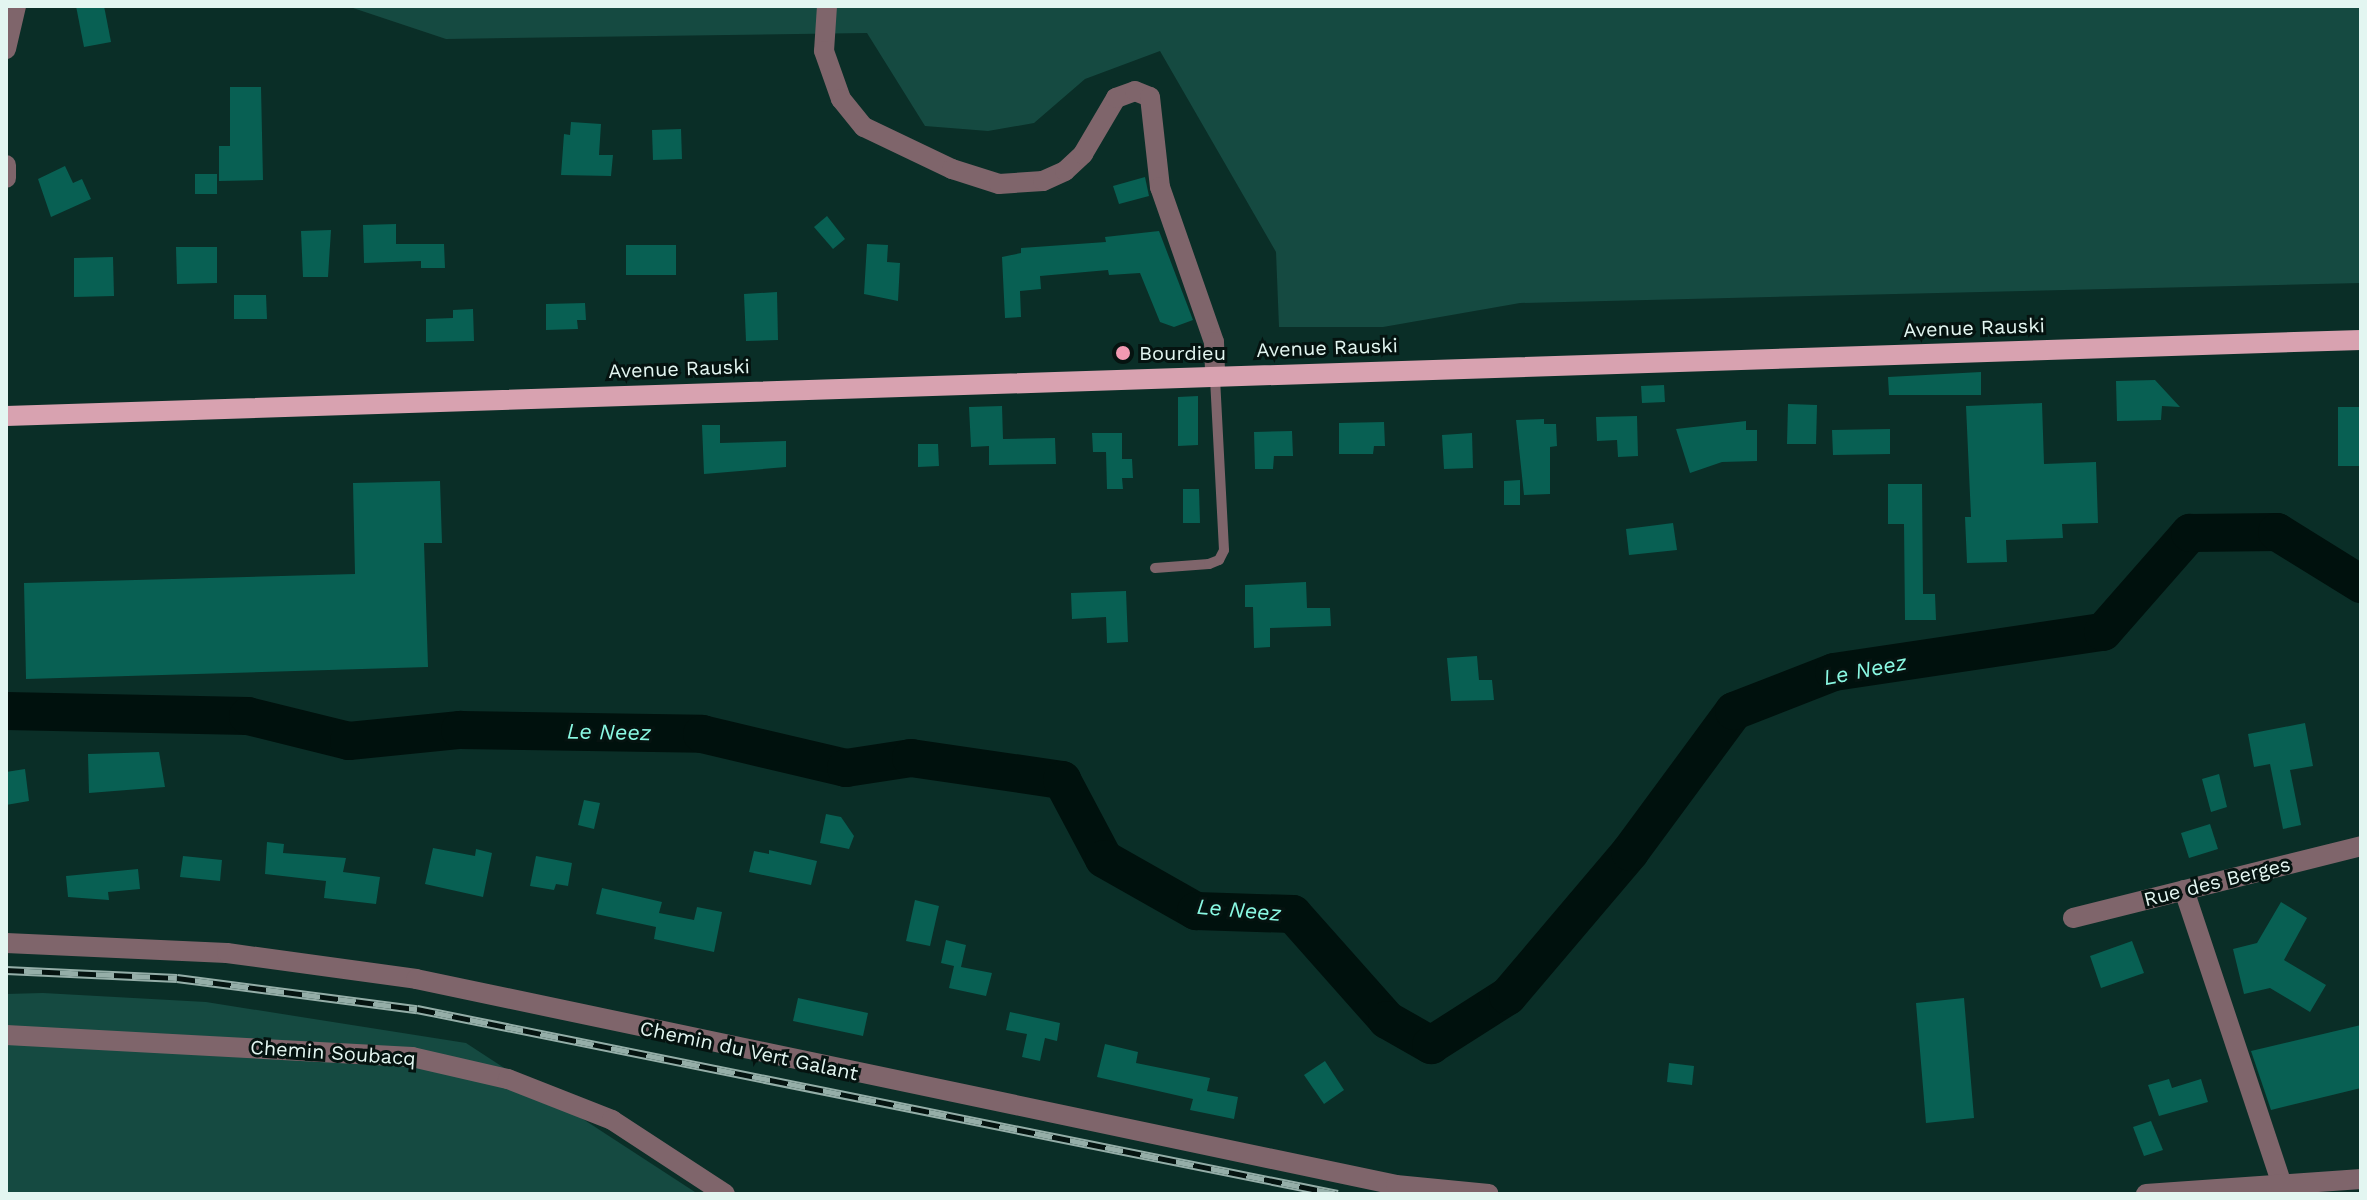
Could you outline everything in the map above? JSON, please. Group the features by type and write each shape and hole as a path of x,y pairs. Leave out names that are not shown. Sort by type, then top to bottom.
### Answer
{"main road":[{"name":"Avenue Rauski","path":"6,416 2361,340"}],"street":[{"path":"6,49 16,6"},
{"path":"827,6 824,51 841,99 864,127 952,169 999,184 1043,181 1065,171 1083,154 1116,98 1135,91 1150,97 1160,187 1214,342 1215,377"},
{"path":"6,165 6,178"},
{"name":"Rue des Berges","path":"2073,918 2361,846"},
{"path":"2184,890 2282,1185"},
{"name":"Chemin du Vert Galant","path":"6,943 227,953 416,979 1380,1182 1489,1194"},
{"name":"Chemin Soubacq","path":"6,1035 397,1056 440,1063 508,1079 612,1120 725,1194"},
{"path":"2146,1194 2361,1179"}],"lane":[{"path":"1155,568 1209,564 1219,560 1224,550 1215,377"}],"shaded area":[{"path":"347,6 2361,6 2361,283 1520,303 1383,327 1279,327 1276,252 1160,51 1085,79 1034,123 988,131 925,126 867,33 446,39"},
{"path":"43,993 206,1002 466,1043 698,1194 6,1194 6,994"}],"building":[{"path":"76,6 104,6 111,42 84,47"},
{"path":"230,87 261,87 263,180 219,181 219,146 230,146"},
{"path":"571,122 601,124 599,155 613,155 611,176 561,175 564,134 570,135"},
{"path":"681,129 682,159 653,160 652,130"},
{"path":"65,166 73,183 82,179 91,199 51,217 38,179"},
{"path":"195,174 217,174 217,194 195,194"},
{"path":"1145,177 1149,196 1119,204 1113,186"},
{"path":"827,216 845,239 833,249 814,227"},
{"path":"396,224 396,244 444,244 445,268 421,268 421,261 364,263 363,225"},
{"path":"331,230 328,277 303,277 301,231"},
{"path":"1159,231 1193,320 1174,327 1160,322 1140,273 1109,275 1108,270 1040,276 1041,289 1020,291 1021,317 1005,318 1002,257 1021,253 1021,248 1106,242 1105,237"},
{"path":"867,244 888,245 887,262 900,263 898,301 864,294"},
{"path":"626,245 676,245 676,275 626,275"},
{"path":"176,247 217,247 217,283 177,284"},
{"path":"113,257 114,296 74,297 74,258"},
{"path":"777,292 778,340 746,341 744,294"},
{"path":"234,295 266,295 267,319 234,319"},
{"path":"585,303 586,320 577,320 578,329 546,330 546,304"},
{"path":"473,309 474,341 426,342 426,319 453,318 453,310"},
{"path":"1981,372 1981,395 1889,395 1888,377"},
{"path":"2155,380 2180,407 2162,406 2161,420 2117,421 2116,381"},
{"path":"1664,385 1665,402 1642,403 1641,386"},
{"path":"1198,396 1198,445 1178,446 1178,397"},
{"path":"2042,403 2044,464 2096,462 2098,523 2062,524 2063,538 2006,540 2007,562 1967,563 1965,517 1971,517 1966,406"},
{"path":"1788,404 1817,405 1816,444 1787,444"},
{"path":"1002,406 1003,439 1055,438 1056,464 989,465 989,446 971,447 969,407"},
{"path":"2338,407 2361,407 2361,466 2338,466"},
{"path":"1637,416 1638,456 1618,457 1617,440 1597,441 1596,417"},
{"path":"1544,419 1544,424 1556,424 1557,446 1550,447 1550,494 1524,495 1516,420"},
{"path":"1746,421 1746,430 1757,430 1757,461 1722,462 1690,473 1676,429"},
{"path":"1384,422 1385,446 1374,446 1373,454 1339,454 1339,423"},
{"path":"702,425 720,425 720,443 786,441 786,467 704,474"},
{"path":"1890,429 1890,454 1833,455 1832,430"},
{"path":"1292,431 1293,456 1274,456 1273,469 1255,469 1254,432"},
{"path":"1092,433 1122,433 1122,459 1132,459 1133,478 1122,478 1123,489 1107,489 1106,452 1093,452"},
{"path":"1472,433 1473,468 1444,469 1442,435"},
{"path":"918,444 938,444 939,466 918,467"},
{"path":"1520,480 1520,505 1504,505 1504,481"},
{"path":"440,481 442,543 424,543 428,667 26,679 24,583 355,574 353,483"},
{"path":"1888,484 1922,484 1923,594 1935,594 1936,620 1905,620 1904,524 1888,524"},
{"path":"1183,489 1199,489 1200,523 1183,523"},
{"path":"1673,523 1677,550 1629,555 1626,529"},
{"path":"1306,582 1307,608 1330,608 1331,626 1270,628 1270,647 1254,648 1253,607 1245,607 1245,585"},
{"path":"1126,591 1128,642 1107,643 1106,617 1072,619 1071,593"},
{"path":"1477,656 1479,680 1492,680 1494,700 1451,701 1447,658"},
{"path":"2305,723 2313,766 2290,770 2301,825 2283,829 2270,764 2254,767 2248,734"},
{"path":"159,752 165,787 89,793 88,754"},
{"path":"25,769 29,801 6,805 6,772"},
{"path":"2219,774 2227,807 2211,812 2202,779"},
{"path":"584,800 600,803 594,829 578,825"},
{"path":"826,814 841,817 854,836 849,849 820,843"},
{"path":"2210,824 2218,849 2189,858 2181,833"},
{"path":"267,842 284,844 283,853 346,858 343,872 380,877 376,904 324,898 326,881 265,874"},
{"path":"433,848 475,856 476,849 492,853 483,897 425,884"},
{"path":"769,850 817,861 811,885 749,872 754,851 769,854"},
{"path":"183,856 222,860 220,881 180,877"},
{"path":"536,856 572,863 568,886 556,884 554,890 530,886"},
{"path":"138,869 140,889 108,892 109,900 68,897 66,876"},
{"path":"602,888 662,902 659,913 694,920 697,907 722,912 714,952 654,939 656,927 596,914"},
{"path":"915,900 939,906 930,946 906,941"},
{"path":"2281,902 2307,918 2284,960 2326,985 2310,1012 2270,988 2244,994 2233,949 2257,943"},
{"path":"946,940 966,945 961,967 992,973 986,996 949,988 954,966 941,963"},
{"path":"2132,941 2144,973 2101,988 2090,956"},
{"path":"798,998 868,1013 863,1036 793,1021"},
{"path":"1964,998 1974,1118 1926,1123 1916,1003"},
{"path":"1010,1012 1060,1023 1057,1041 1045,1038 1040,1061 1022,1057 1027,1034 1006,1030"},
{"path":"2361,1025 2361,1088 2271,1110 2251,1051"},
{"path":"1105,1044 1138,1052 1136,1063 1210,1078 1207,1091 1238,1097 1234,1119 1190,1110 1193,1099 1097,1077"},
{"path":"1325,1061 1344,1090 1324,1104 1304,1075"},
{"path":"1669,1063 1694,1066 1692,1085 1667,1082"},
{"path":"2169,1079 2172,1088 2201,1079 2208,1102 2159,1116 2148,1085"},
{"path":"2151,1121 2163,1150 2144,1156 2133,1127"}],"waterway":[{"name":"Le Neez","path":"6,711 248,716 349,741 460,730 702,734 846,768 911,758 1062,780 1104,859 1196,911 1293,914 1387,1020 1431,1045 1508,996 1630,852 1734,711 1834,672 2103,632 2190,533 2277,532 2361,584"}],"railway":[{"path":"6,970 177,978 417,1009 1338,1194"}],"place":[{"name":"Bourdieu","path":"1123,353"}]}
